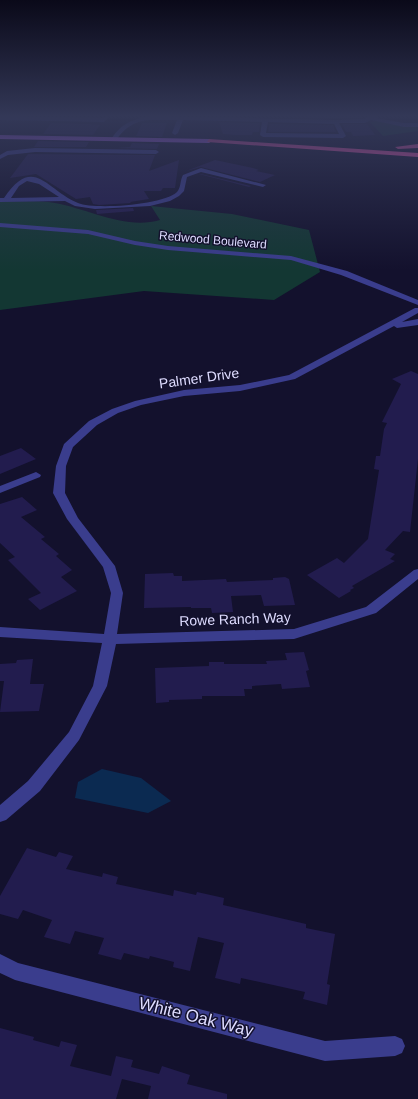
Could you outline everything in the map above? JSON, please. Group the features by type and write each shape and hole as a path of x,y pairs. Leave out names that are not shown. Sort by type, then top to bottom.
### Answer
{"street":[{"path":"7,199 18,182 32,179 64,199 77,205 94,207 168,200 181,190 185,176 202,170 263,185"},
{"path":"0,200 64,199"},
{"name":"Redwood Boulevard","path":"0,225 88,232 134,243 168,248 291,258 344,273 418,303"},
{"name":"Palmer Drive","path":"0,815 34,786 74,736 100,686 110,639 118,593 109,566 73,519 59,493 61,466 68,446 93,423 138,403 184,393 240,388 292,377 418,310"},
{"path":"388,326 418,322"},
{"path":"0,490 36,475"},
{"name":"Rowe Ranch Way","path":"0,632 110,639 294,634 371,610 418,573"},
{"name":"White Oak Way","path":"0,963 15,971 325,1051 395,1046"}],"green space":[{"path":"0,201 55,203 120,221 147,222 160,220 151,206 232,214 309,230 320,272 274,300 144,291 0,310"}],"water":[{"path":"102,769 141,778 171,801 148,813 75,798 78,782"}],"building":[{"path":"18,167 150,167 149,171 159,167 178,167 175,188 163,188 161,191 144,191 149,199 130,202 131,203 99,205 93,204 90,197 76,199 36,174 10,178"},
{"path":"202,167 250,167 259,170 256,171 275,175 260,182"},
{"path":"199,174 201,174 251,186 249,187"},
{"path":"133,208 134,211 97,214 96,210"},
{"path":"411,371 418,374 418,459 410,532 403,531 385,550 395,554 390,559 395,561 352,586 354,588 350,590 351,591 339,598 307,575 337,558 344,563 368,539 379,470 374,469 376,456 380,456 384,429 387,423 382,422 401,384 392,379"},
{"path":"21,448 36,459 0,474 0,456"},
{"path":"22,497 37,510 21,517 45,537 41,539 59,554 56,556 72,570 61,577 77,591 40,610 28,599 41,593 8,560 15,557 0,543 0,504"},
{"path":"173,573 174,576 182,576 182,581 226,579 227,582 273,580 273,578 285,577 289,579 295,605 264,606 261,595 231,596 233,612 212,613 211,608 191,607 144,608 145,574"},
{"path":"304,652 309,670 306,671 310,687 282,689 281,684 252,686 252,689 244,689 245,696 202,696 202,699 169,700 169,702 156,703 155,668 209,666 209,662 224,662 224,664 267,664 266,661 287,660 285,653"},
{"path":"33,659 30,684 44,684 39,711 0,712 4,681 0,681 0,664 16,663 17,660"},
{"path":"27,848 56,857 59,852 73,856 66,869 102,877 103,873 118,877 116,884 173,896 174,890 196,895 197,892 224,898 223,905 306,924 306,928 335,934 327,984 330,985 327,1005 303,999 305,992 241,978 240,984 215,978 224,943 198,937 190,971 173,967 174,962 150,956 149,959 124,953 121,960 98,954 104,938 75,931 70,944 44,937 52,920 23,910 18,919 0,914 0,896"},
{"path":"0,1028 34,1037 33,1040 59,1047 61,1041 77,1045 70,1066 111,1076 116,1056 133,1060 131,1067 159,1074 162,1066 190,1075 187,1084 227,1094 227,1099 148,1099 151,1086 122,1079 116,1099 0,1099"}]}
